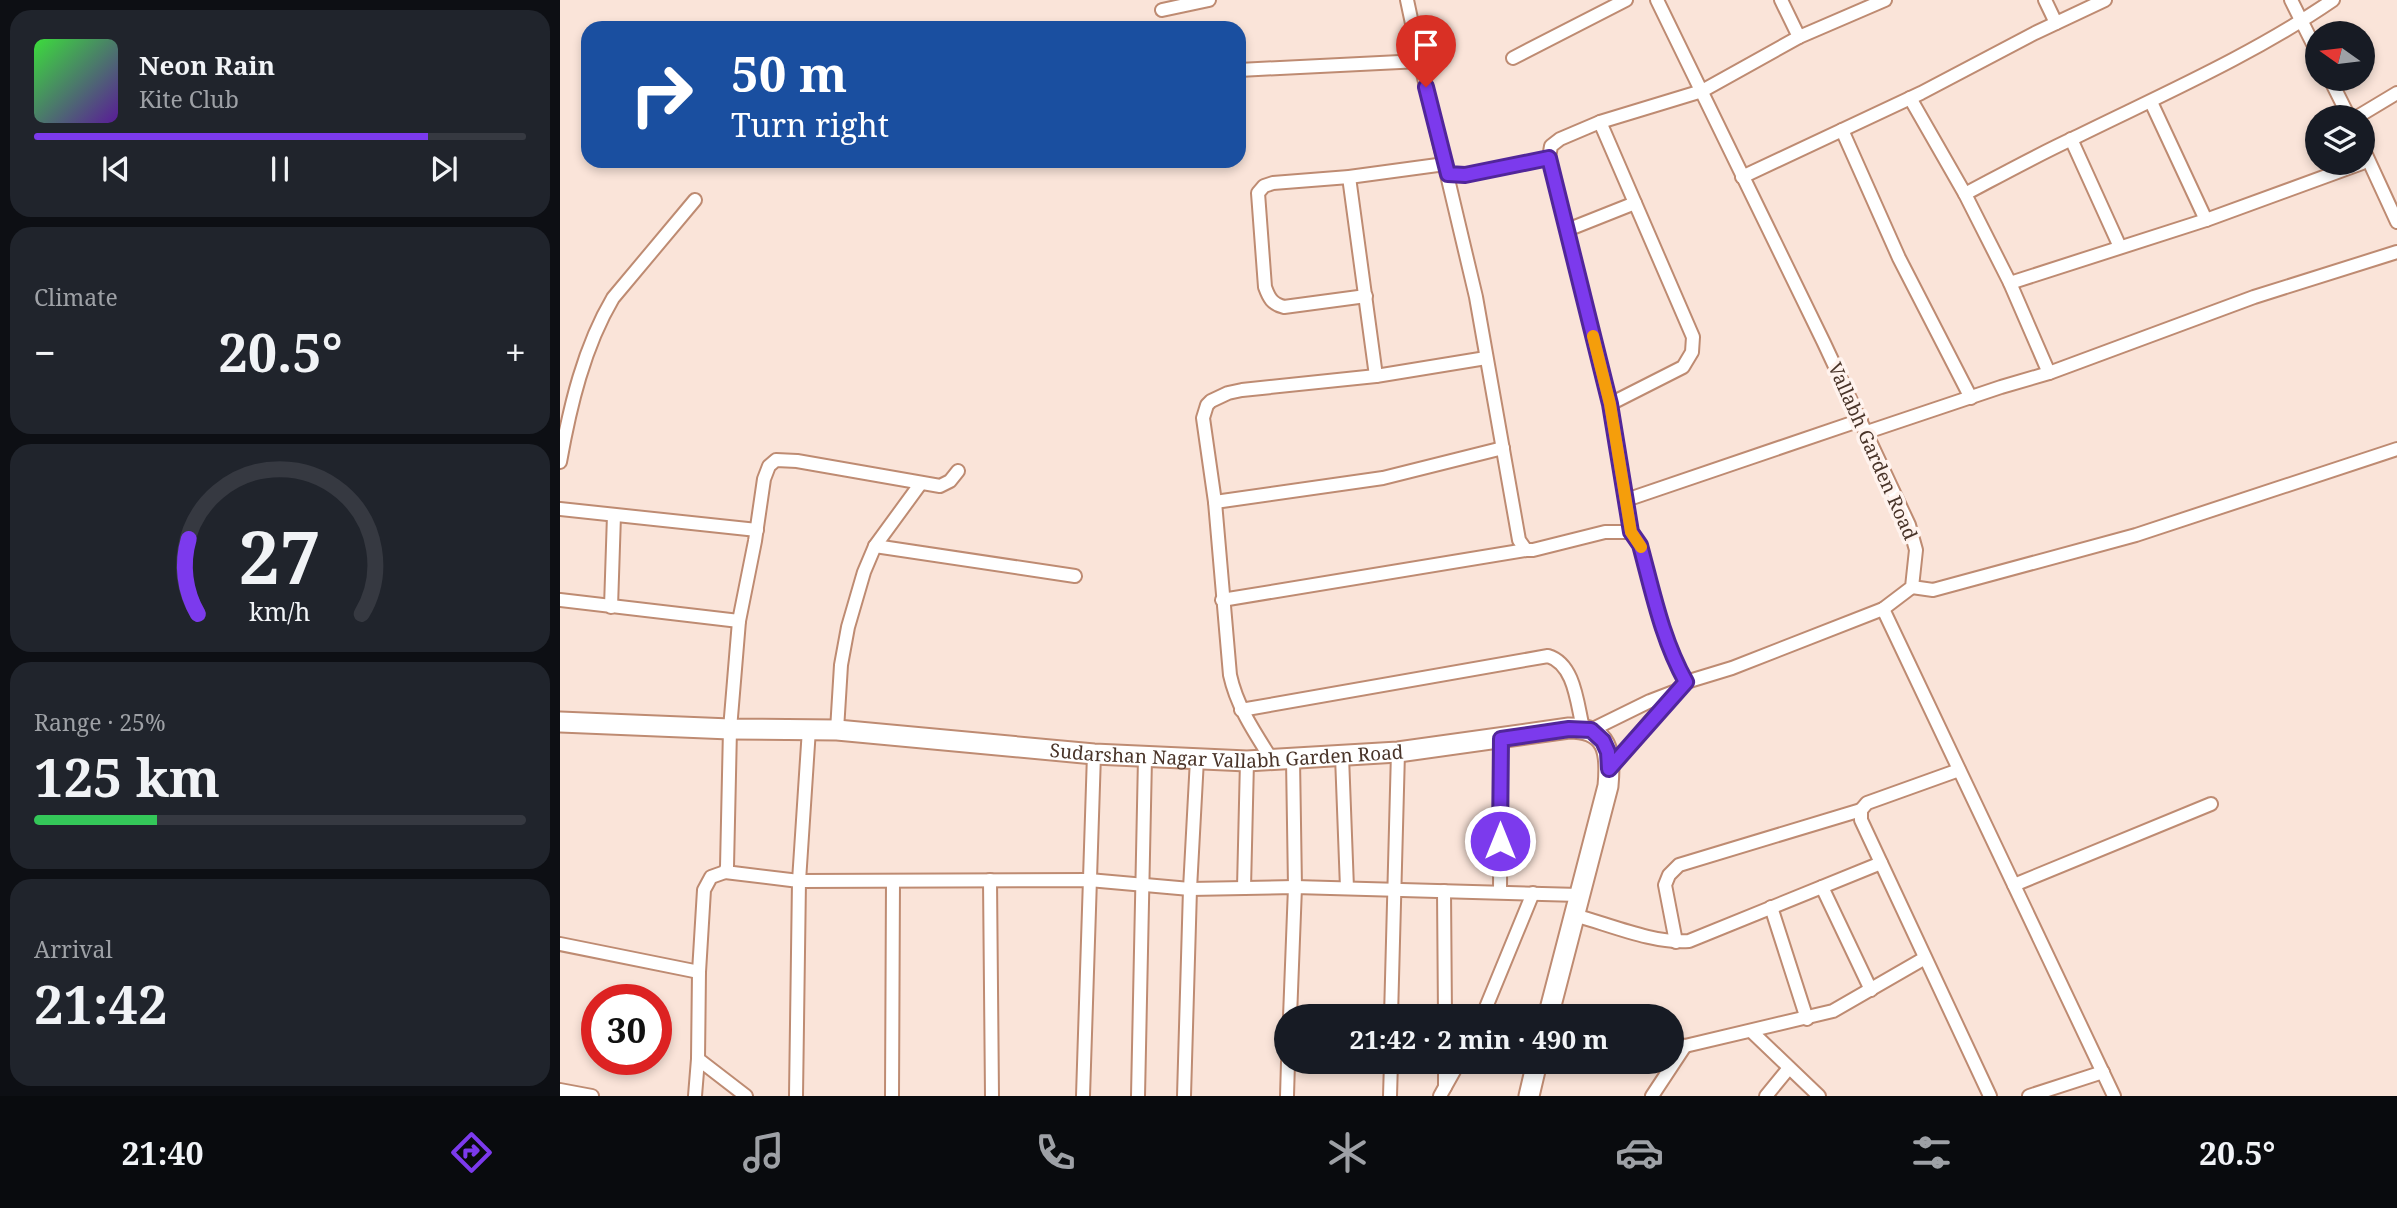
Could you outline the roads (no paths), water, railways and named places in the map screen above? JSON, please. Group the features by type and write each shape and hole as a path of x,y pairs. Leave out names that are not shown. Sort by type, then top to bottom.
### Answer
{"street":[{"path":"1162,10 1209,0"},
{"path":"1407,0 1476,297 1519,540 1526,550"},
{"path":"1514,58 1626,0"},
{"name":"Vallabh Garden Road","path":"1657,0 1864,426 1914,537 1916,550 1912,587"},
{"path":"1781,0 1799,37"},
{"path":"1681,687 1640,545 1631,532 1610,404 1549,158 1552,146 1560,139 1600,122 1702,91 1799,37 1885,0"},
{"path":"2045,0 2056,23"},
{"path":"1742,177 1910,98 2105,0"},
{"path":"2291,0 2305,27"},
{"path":"1965,194 2071,139 2151,102 2302,21 2333,0"},
{"path":"1246,70 1420,61"},
{"path":"2375,106 2397,93"},
{"path":"1910,98 1965,194 2010,283 2049,373"},
{"path":"2151,102 2206,220"},
{"path":"1600,122 1693,337 1692,352 1683,367 1610,404"},
{"path":"1842,130 1899,258 1971,398"},
{"path":"2071,139 2120,247"},
{"path":"1366,296 1283,307 1275,305 1265,287 1258,206 1258,194 1264,186 1273,183 1446,169 1465,175 1549,158"},
{"path":"2010,283 2206,220 2329,175"},
{"path":"2372,175 2397,222"},
{"path":"1349,177 1376,376"},
{"path":"560,462 572,401 605,312 613,298 695,200"},
{"path":"1567,230 1634,203"},
{"path":"1626,500 1864,426 1971,398 2049,373 2253,297 2397,252"},
{"path":"1272,760 1241,710 1230,675 1215,502 1203,418 1208,405 1228,393 1242,390 1376,376 1486,358"},
{"path":"1215,502 1383,478 1503,449"},
{"path":"1587,729 1681,687 1883,609 1912,587 1933,590 2136,535 2397,449"},
{"path":"725,872 730,729 739,621 764,479 769,466 776,460 797,461 946,485 958,471"},
{"path":"837,730 841,665 864,572 875,546 921,483"},
{"path":"560,509 757,530"},
{"path":"611,607 614,514"},
{"path":"1222,600 1541,549 1605,531 1631,532"},
{"path":"875,546 1075,576"},
{"path":"560,600 739,621"},
{"path":"1883,609 2114,1096"},
{"path":"1241,710 1548,656 1557,658 1564,665 1587,729 1603,741 1608,752 1609,769 1608,786 1551,1004"},
{"path":"1609,769 1681,687"},
{"name":"Sudarshan Nagar Vallabh Garden Road","path":"560,722 837,730 1145,758 1247,761 1398,752 1587,729"},
{"path":"796,1096 799,881 809,729"},
{"path":"1500,892 1501,739"},
{"path":"1391,1004 1398,752"},
{"path":"1083,1096 1094,754"},
{"path":"1342,756 1346,888"},
{"path":"1138,1096 1145,758"},
{"path":"1184,1096 1197,759"},
{"path":"1291,1004 1296,887 1293,759"},
{"path":"1244,888 1247,761"},
{"path":"1676,942 1665,885 1669,875 1679,866 1861,810 1867,803 1878,798 1959,770"},
{"path":"2014,885 2211,804"},
{"path":"1861,810 1861,820 1990,1096"},
{"path":"1574,915 1676,942 1689,941 1881,863"},
{"path":"695,1096 704,890 711,877 725,872 799,881 1089,880 1190,889 1296,887 1579,895"},
{"path":"990,880 992,1096"},
{"path":"892,1096 893,881"},
{"path":"1822,887 1871,990"},
{"path":"1444,891 1445,1004"},
{"path":"1487,1004 1533,893"},
{"path":"1771,908 1807,1019"},
{"path":"560,944 699,972"},
{"path":"1652,1096 1685,1046 1833,1012 1925,958"},
{"path":"1751,1031 1819,1096"},
{"path":"698,1059 746,1096"},
{"path":"1766,1096 1789,1068"},
{"path":"2029,1096 2103,1072"},
{"path":"1287,1096 1288,1074"},
{"path":"1390,1096 1391,1074"},
{"path":"1442,1092 1444,1074"},
{"path":"1442,1092 1452,1074"},
{"path":"1529,1096 1534,1074"},
{"path":"560,1090 592,1096"}]}
